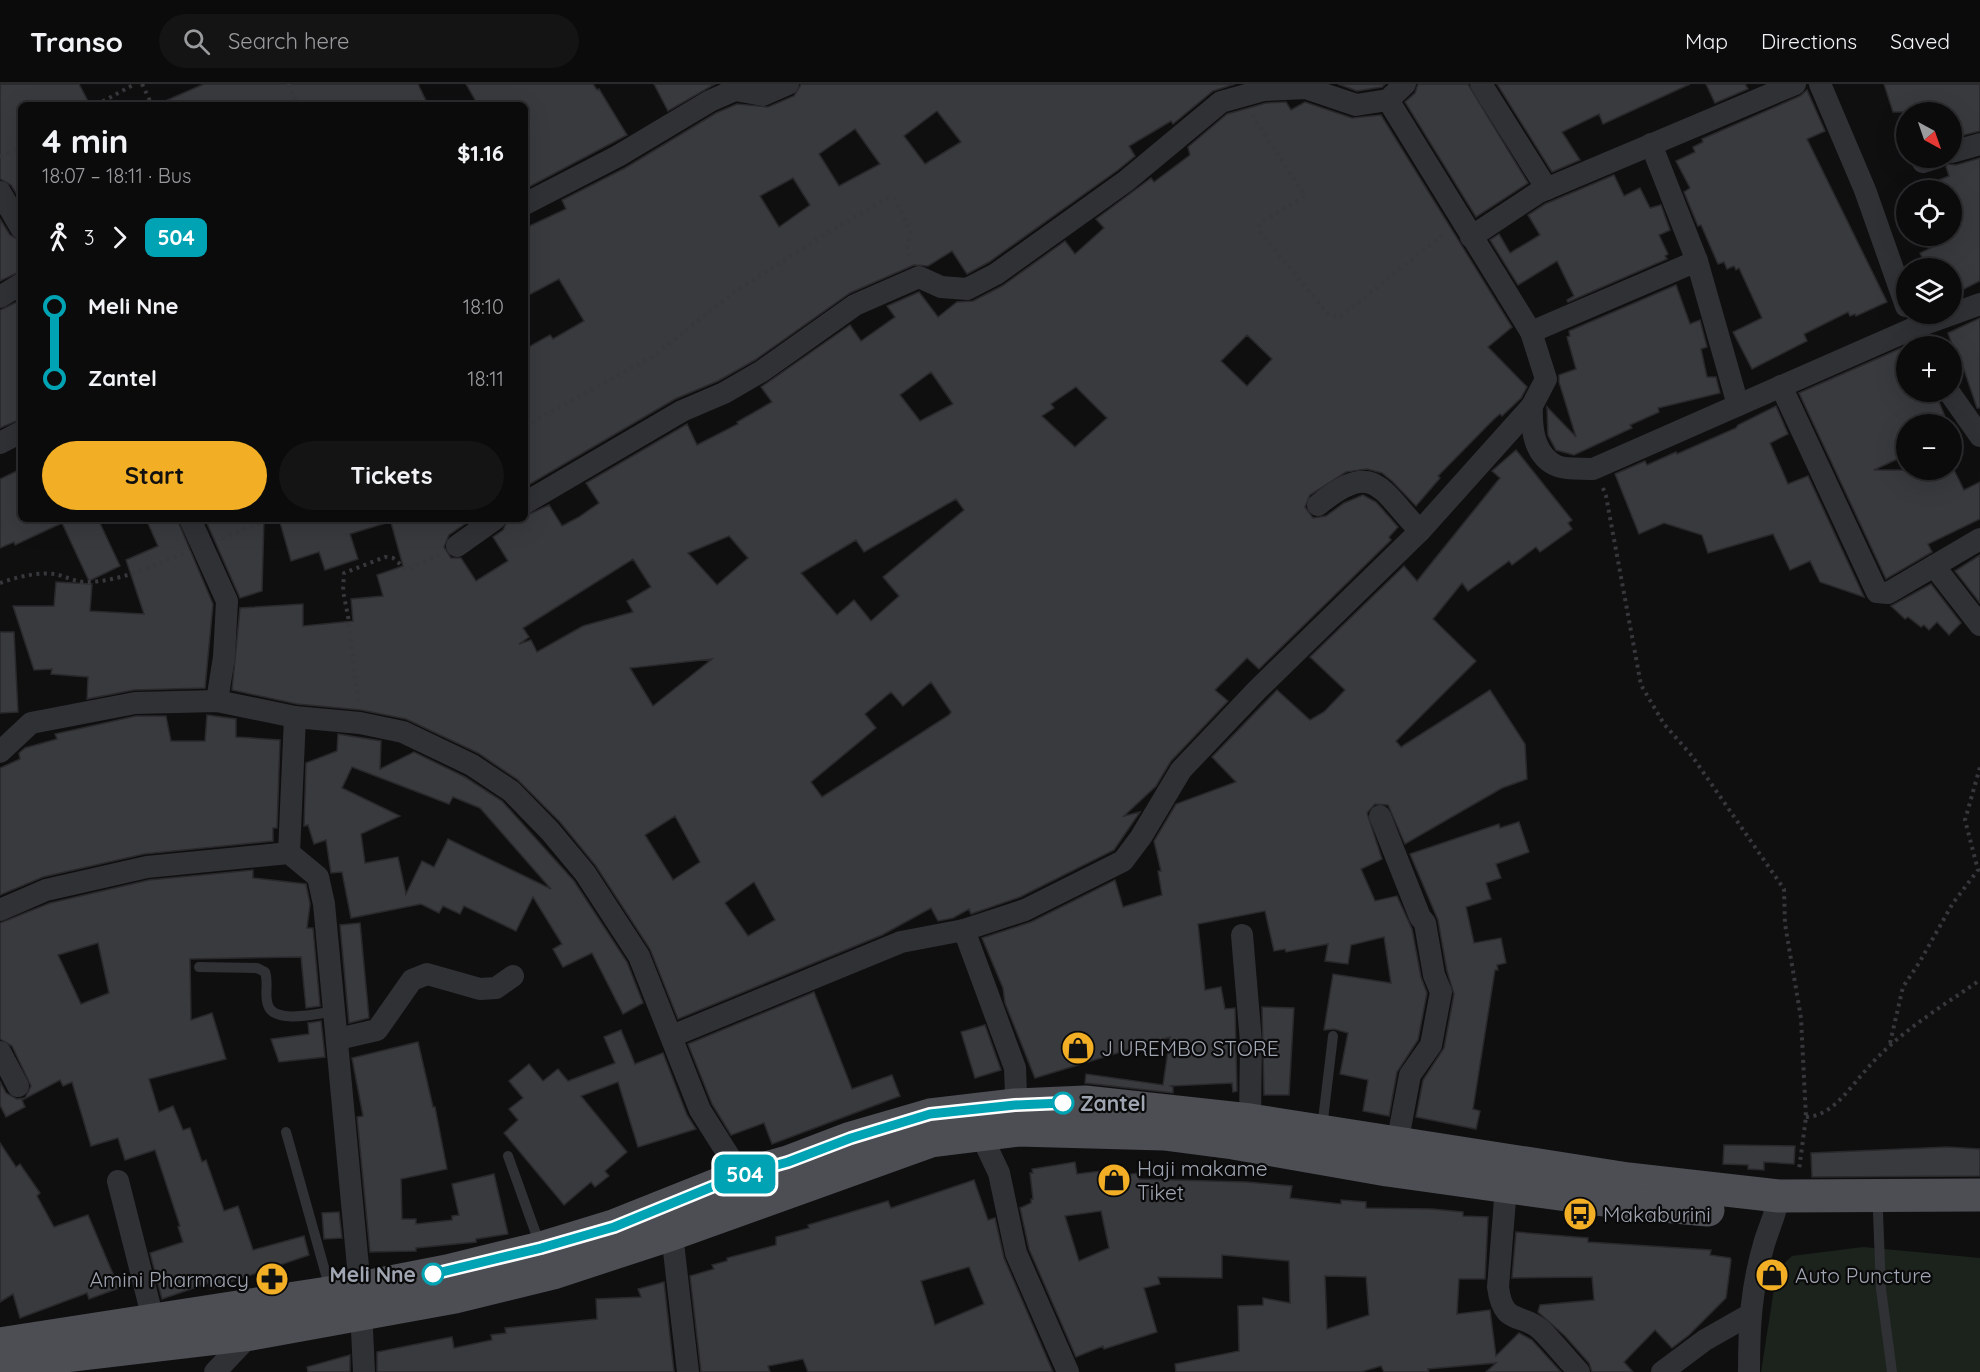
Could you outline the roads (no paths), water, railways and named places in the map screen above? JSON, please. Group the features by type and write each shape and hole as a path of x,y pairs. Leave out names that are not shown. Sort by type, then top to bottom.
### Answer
{"main road":[{"path":"0,1344 153,1319 351,1298 455,1297 553,1273 672,1234 921,1144 981,1135 1017,1118 1085,1102 1250,1120 1319,1145 1506,1187 1618,1203 1778,1206 1878,1213 1980,1214"},
{"path":"0,1368 65,1356 250,1334 351,1298 614,1227 741,1175 788,1162 851,1138 930,1114 1017,1118 1164,1134 1319,1145 1397,1144 1628,1179 1778,1206 1980,1195"}],"street":[{"path":"528,202 618,156 710,101 735,90 763,96 788,84"},
{"path":"528,501 682,411 724,393 762,370 855,305 919,277 941,286 967,289 996,273 1126,182 1221,102 1264,90 1306,88 1356,105 1388,100 1406,84"},
{"path":"1481,84 1547,189"},
{"path":"1466,228 1547,189 1795,84"},
{"path":"1820,84 1865,190 1896,278"},
{"path":"672,1036 901,942 964,930 1025,910 1123,861 1141,837 1180,770 1257,690 1420,531 1532,406 1546,379 1531,332 1388,100"},
{"path":"1652,144 1697,261 1738,405"},
{"path":"1962,149 1980,144"},
{"path":"0,192 18,223"},
{"path":"1531,332 1697,261"},
{"path":"0,297 18,286"},
{"path":"1532,406 1531,431 1540,450 1555,465 1593,469 1781,386 1980,304"},
{"path":"1781,386 1877,592 1888,593 1980,539"},
{"path":"1956,402 1980,436"},
{"path":"0,443 18,434"},
{"path":"1318,505 1341,486 1359,480 1374,483 1420,531"},
{"path":"192,522 227,601 224,657 217,701"},
{"path":"458,546 491,522"},
{"path":"1934,566 1980,625"},
{"path":"0,752 31,723 135,703 217,701 295,717 360,723 403,732 472,765 511,790 550,831 585,873 633,947 672,1036 700,1110 741,1175"},
{"path":"289,853 295,717"},
{"path":"1380,816 1425,923 1434,975 1441,992 1431,1045 1410,1075 1397,1144"},
{"path":"0,910 46,890 147,867 289,853 318,877 324,904 338,1039 351,1298 363,1372"},
{"path":"964,930 1015,1068 1017,1118"},
{"path":"1242,935 1251,1042 1250,1120"},
{"path":"338,1039 377,1030 412,980 427,974 480,989 496,988 513,976"},
{"path":"0,1052 18,1086"},
{"path":"981,1135 999,1173 1016,1253 1068,1372"},
{"path":"118,1181 153,1319"},
{"path":"1506,1187 1498,1287 1500,1300 1513,1318 1531,1322 1539,1329 1579,1372"},
{"path":"1749,1372 1749,1315 1764,1243 1778,1206"},
{"path":"672,1234 688,1372"},
{"path":"1662,1372 1705,1340 1749,1315"},
{"path":"215,1372 250,1334"}],"lane":[{"path":"199,967 257,968 265,972 268,1006 273,1012 285,1017 335,1011"},
{"path":"1319,1145 1333,1036"},
{"path":"286,1132 351,1298"},
{"path":"508,1156 541,1248"},
{"path":"1878,1213 1881,1289 1892,1372"}],"place":[{"name":"J UREMBO STORE","path":"1078,1048"},
{"name":"Zantel","path":"1063,1103"},
{"name":"Haji makame Tiket","path":"1114,1180"},
{"name":"Makaburini","path":"1580,1214"},
{"name":"Meli Nne","path":"433,1274"},
{"name":"Auto Puncture","path":"1772,1275"},
{"name":"Amini Pharmacy","path":"272,1279"}]}
